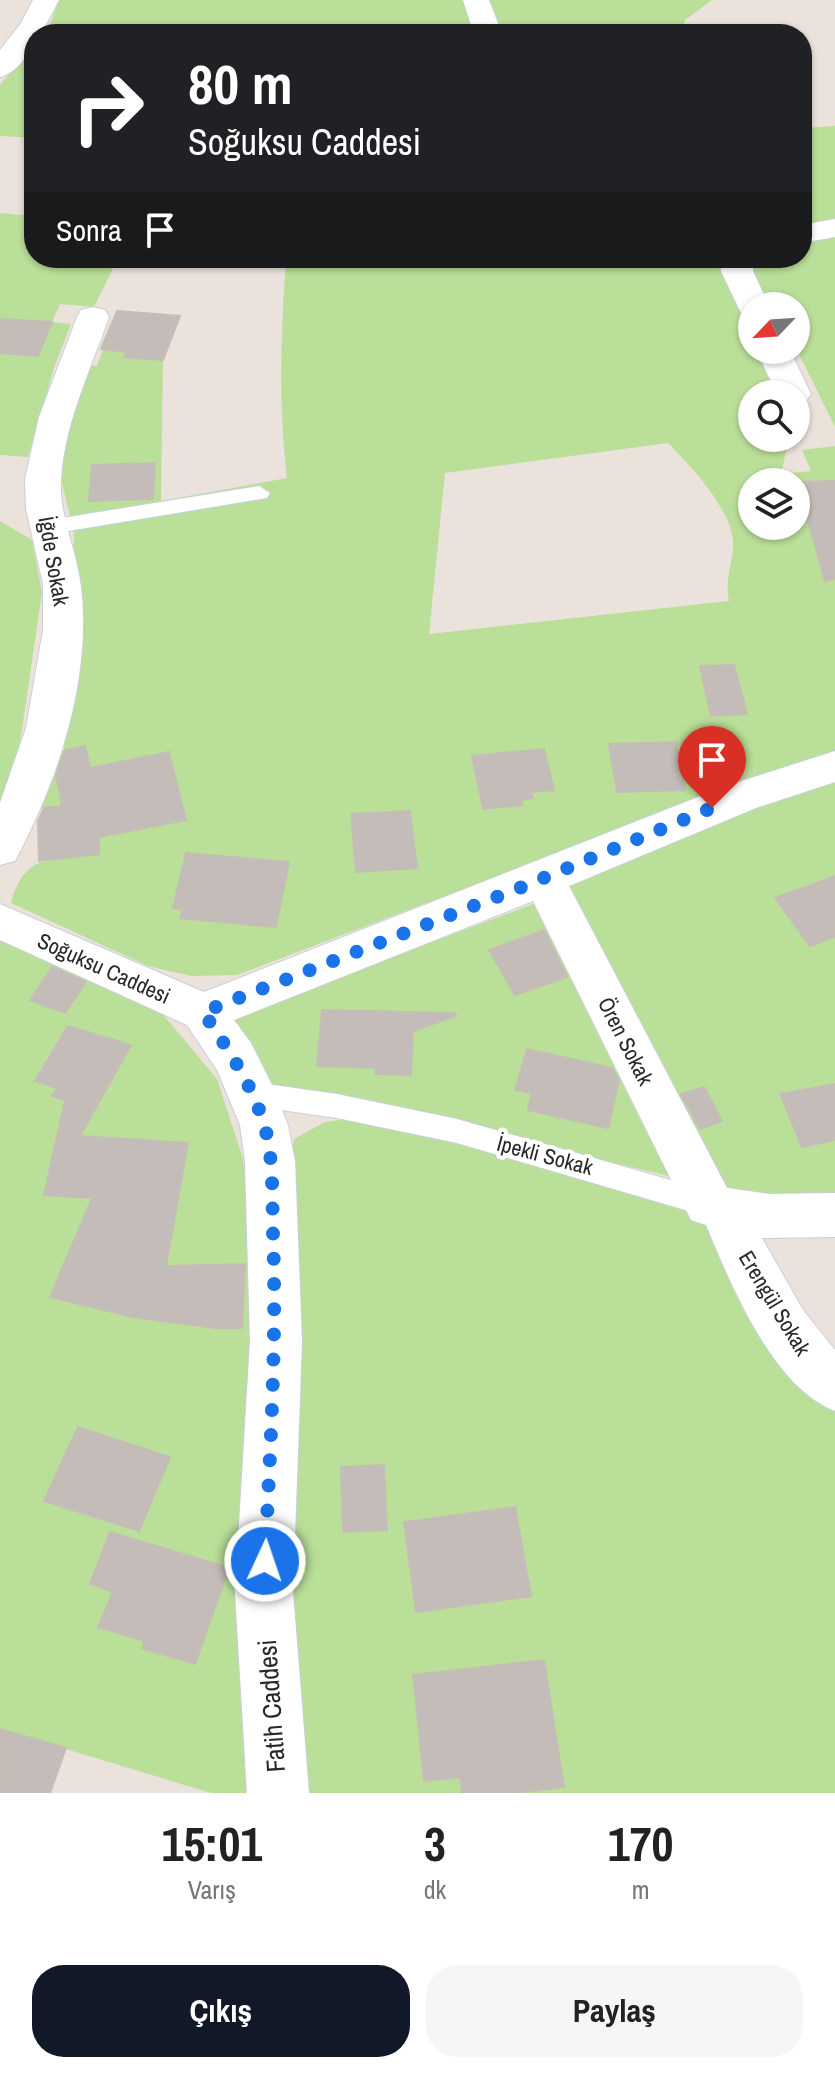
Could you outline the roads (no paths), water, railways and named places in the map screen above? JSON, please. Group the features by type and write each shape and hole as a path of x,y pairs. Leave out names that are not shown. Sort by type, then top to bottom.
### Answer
{"street":[{"path":"34,24 46,0"},
{"path":"476,0 484,24"},
{"path":"0,69 24,38"},
{"path":"812,232 835,228"},
{"path":"737,268 747,292"},
{"name":"İğde Sokak","path":"0,849 14,823 38,753 62,648 63,597 43,500 48,448 93,317"},
{"path":"203,1012 544,879 741,797 835,766"},
{"name":"Ören Sokak","path":"544,879 717,1208"},
{"name":"Soğuksu Caddesi","path":"0,921 203,1012"},
{"name":"Fatih Caddesi","path":"203,1012 234,1057 252,1094 264,1125 270,1161 276,1341 264,1592 278,1793"},
{"name":"İpekli Sokak","path":"717,1208 835,1215"},
{"name":"Erengül Sokak","path":"717,1208 778,1316 812,1364 835,1386"}],"lane":[{"path":"50,527 259,493"},
{"name":"İpekli Sokak","path":"252,1094 337,1106 457,1131 604,1171 717,1208"}]}
